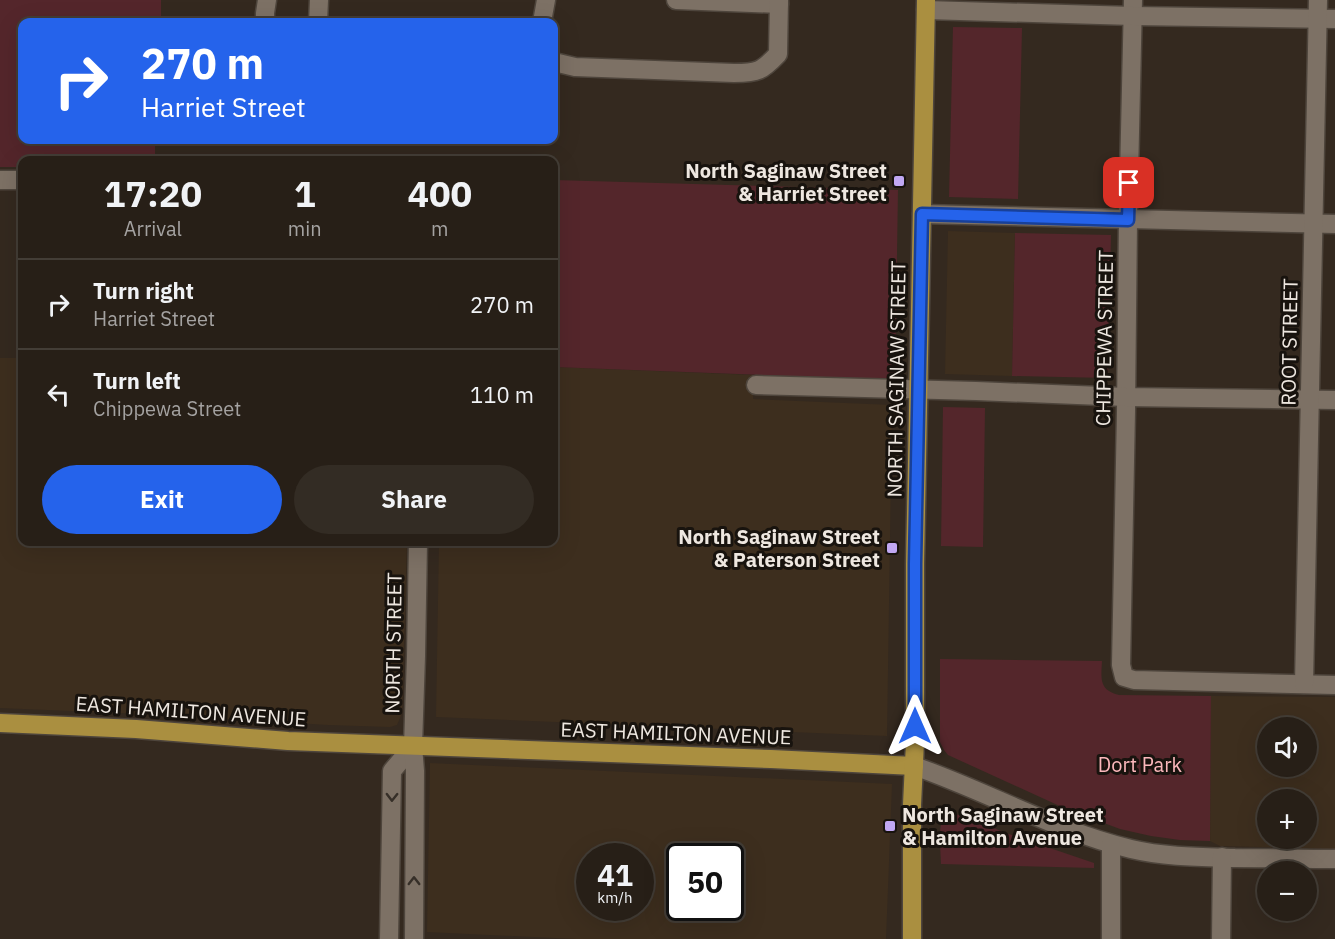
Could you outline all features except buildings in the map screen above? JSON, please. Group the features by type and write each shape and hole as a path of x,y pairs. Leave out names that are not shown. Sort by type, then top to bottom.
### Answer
{"main road":[{"name":"NORTH SAGINAW STREET","path":"912,939 915,564 926,5"},
{"name":"EAST HAMILTON AVENUE","path":"0,723 136,729 288,741 914,766"}],"street":[{"path":"265,18 267,0"},
{"path":"318,18 319,0"},
{"path":"543,18 546,0"},
{"path":"558,63 576,67 747,73 763,68 778,54 779,2 676,0"},
{"path":"926,5 1324,12"},
{"name":"CHIPPEWA STREET","path":"1133,8 1121,665 1124,676 1134,680 1304,684"},
{"name":"ROOT STREET","path":"1304,684 1313,223 1324,12"},
{"path":"0,180 18,180"},
{"path":"922,214 1335,224"},
{"path":"756,385 1126,397 1335,400"},
{"name":"NORTH STREET","path":"414,939 415,771 413,746 418,546"},
{"path":"1304,684 1335,685"},
{"path":"389,939 392,771 413,746"},
{"name":"EAST HAMILTON AVENUE","path":"914,766 1050,822 1111,844 1157,854 1335,859"},
{"path":"1111,844 1111,939"},
{"path":"1221,939 1222,857"}],"shaded area":[{"path":"948,231 1015,233 1012,376 945,374"},
{"path":"0,358 18,358 18,546 407,546 402,713 397,725 390,727 328,725 0,708"},
{"path":"558,367 753,375 753,399 892,405 887,736 436,717 439,546 558,546"},
{"path":"1211,696 1335,697 1335,849 1317,849 1317,789 1257,789 1257,847 1220,846 1210,841"},
{"path":"430,763 892,784 886,939 576,939 427,932"}],"green space":[{"path":"0,0 161,0 161,18 18,18 18,144 155,144 155,156 18,156 18,167 0,167"},
{"path":"953,27 1022,28 1018,199 949,197"},
{"path":"558,180 898,190 895,380 558,367"},
{"path":"1015,233 1111,235 1108,378 1012,376"},
{"path":"943,407 985,408 983,547 941,546"},
{"name":"Dort Park","path":"940,659 1102,661 1103,683 1112,693 1211,696 1210,841 1180,840 1120,829 1064,808 948,755 940,742"},
{"path":"955,814 1094,863 1094,868 941,864 941,825 945,816"}],"place":[{"name":"North Saginaw Street & Harriet Street","path":"899,181"},
{"name":"North Saginaw Street & Paterson Street","path":"892,548"},
{"name":"North Saginaw Street & Hamilton Avenue","path":"890,826"}],"route":[{"path":"915,726 915,564 922,214 1128,220 1129,183"}]}
